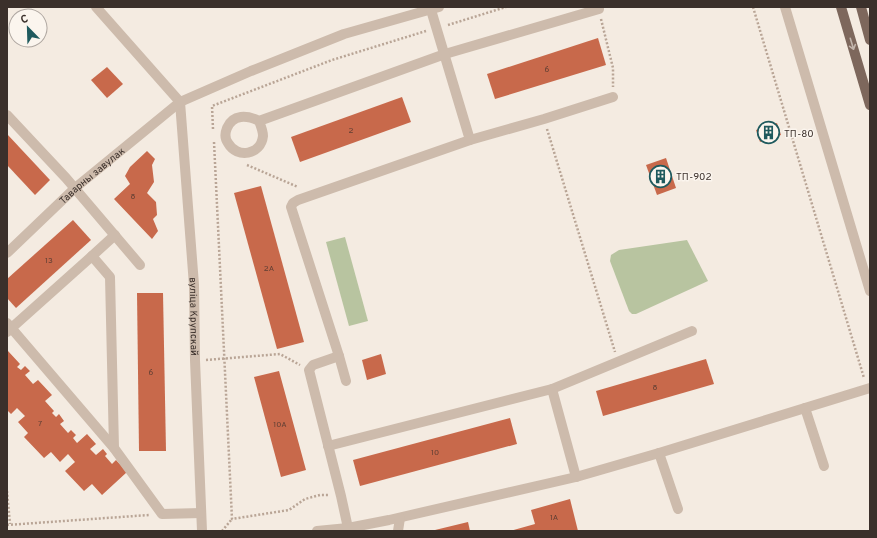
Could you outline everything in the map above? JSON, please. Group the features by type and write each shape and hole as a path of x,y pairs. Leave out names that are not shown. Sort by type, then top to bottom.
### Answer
{"main road":[{"path":"841,7 870,105"},
{"path":"861,7 870,40"}],"street":[{"path":"96,7 180,102"},
{"path":"785,7 870,291"},
{"path":"435,8 437,28 470,140"},
{"name":"Таварны завулак","path":"7,253 75,188 180,102 251,71 344,34 435,8"},
{"path":"259,122 445,54 599,9"},
{"path":"346,381 291,208 293,203 313,194 470,140 613,97"},
{"name":"вуліца Крупскай","path":"180,102 194,285 195,360 202,531"},
{"path":"7,115 75,188 140,265"},
{"path":"115,235 8,328 114,448 162,514 201,513"},
{"path":"92,256 110,277 114,448"},
{"path":"328,446 552,390 692,331"},
{"path":"339,356 313,365 309,370 348,528"},
{"path":"317,531 348,528 400,518 576,477 659,453 868,388"},
{"path":"552,390 576,477"},
{"path":"805,408 824,466"},
{"path":"659,453 678,509"},
{"path":"398,531 400,518"}],"path":[{"path":"232,519 212,106 332,60 506,7"},
{"path":"753,7 868,388"},
{"path":"599,9 613,68 613,97"},
{"path":"544,119 618,362"},
{"path":"214,150 221,153"},
{"path":"242,163 313,194"},
{"path":"195,360 280,354 309,370"},
{"path":"7,491 8,525 162,514"},
{"path":"222,531 232,519 289,510 305,499 320,495 341,496"}],"green space":[{"path":"345,237 368,321 349,326 326,242"},
{"path":"687,240 708,281 636,314 632,314 629,311 610,261 611,255 619,250"}],"building":[{"path":"598,38 606,65 495,99 487,74"},
{"path":"107,67 123,84 107,98 91,80"},
{"path":"402,97 411,122 300,162 291,137"},
{"name":"ТП-80","path":"777,123 781,135 760,142 756,130"},
{"path":"7,134 50,180 35,195 7,165"},
{"path":"147,151 155,159 152,165 154,182 147,193 156,202 157,215 153,219 158,231 152,239 114,199 130,184 125,176 130,167"},
{"name":"ТП-902","path":"666,158 676,188 657,195 646,165"},
{"path":"261,186 304,342 277,349 234,193"},
{"path":"73,220 91,240 16,308 7,298 7,279"},
{"path":"137,293 163,293 166,451 139,451"},
{"path":"8,351 20,364 17,367 21,370 25,366 30,371 25,375 33,384 38,380 52,395 45,401 54,411 52,413 56,417 59,414 64,421 60,424 68,433 71,430 76,435 73,438 77,443 87,434 96,444 90,449 96,455 103,449 107,454 105,456 112,464 116,460 127,472 102,495 92,484 84,491 65,471 75,462 68,454 60,462 51,452 44,458 24,437 28,433 18,422 25,416 17,408 11,414 7,410"},
{"path":"381,354 386,374 367,380 362,360"},
{"path":"706,359 714,384 603,416 596,391"},
{"path":"279,371 306,470 281,477 254,377"},
{"path":"510,418 517,444 360,486 353,460"},
{"path":"570,499 578,531 510,531 535,524 531,510"},
{"path":"468,522 470,531 435,531 435,530"}],"place":[{"name":"ТП-80","path":"768,133"},
{"name":"ТП-902","path":"661,176"}]}
